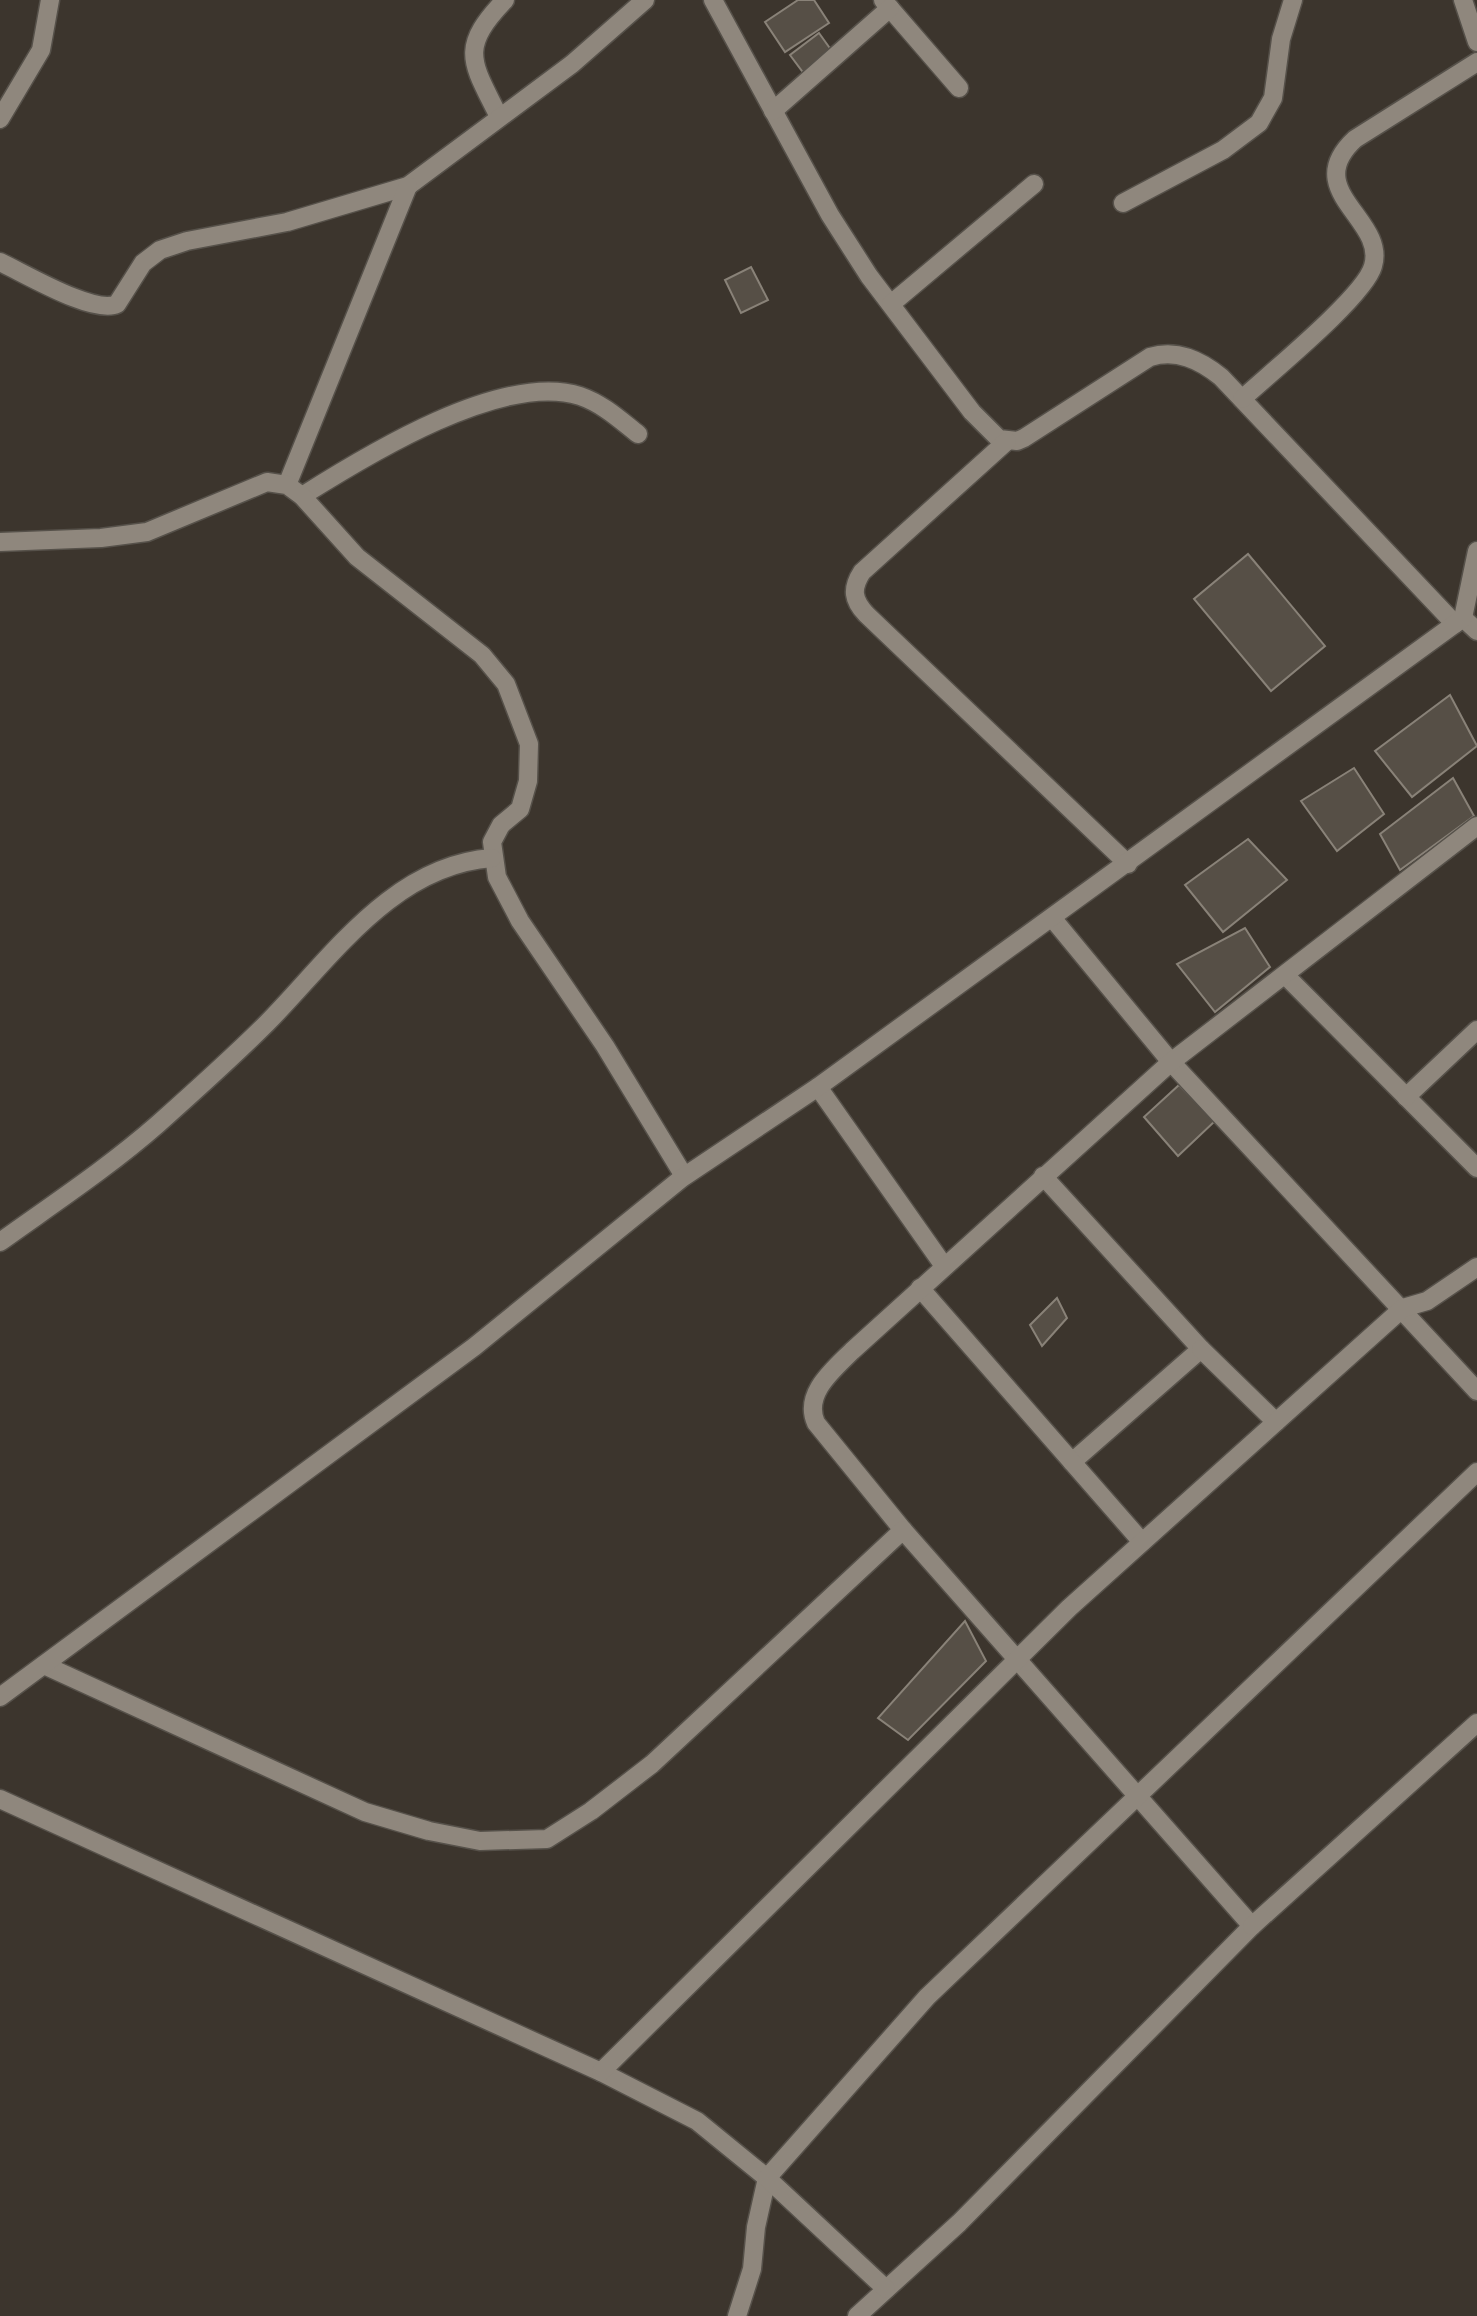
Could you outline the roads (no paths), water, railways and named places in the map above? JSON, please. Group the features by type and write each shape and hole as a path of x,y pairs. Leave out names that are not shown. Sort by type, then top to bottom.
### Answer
{"street":[{"path":"0,119 41,50 50,0"},
{"path":"499,117 479,77 473,52 480,29 505,0"},
{"path":"0,262 73,296 101,307 111,307 117,304 144,263 160,250 187,241 306,217 408,186 572,64 645,0"},
{"path":"713,0 831,215 891,304 972,412 993,434 1007,441"},
{"path":"1123,203 1223,150 1259,124 1273,98 1281,39 1293,0"},
{"path":"1463,0 1477,42"},
{"path":"772,111 886,4 958,88"},
{"path":"1242,399 1335,314 1368,279 1373,269 1375,247 1337,179 1336,164 1339,155 1355,139 1477,62"},
{"path":"891,304 1034,184"},
{"path":"287,485 408,186"},
{"path":"1128,864 866,614 854,596 853,590 862,572 1007,441 1024,438 1150,357 1160,354 1182,356 1206,366 1242,399 1459,621 1477,631"},
{"path":"302,496 367,457 437,422 497,398 527,391 549,391 579,396 604,406 638,434"},
{"path":"0,542 101,538 147,532 267,482 287,485 302,496 357,557 482,654 506,684 529,744 528,781 520,809 501,825 492,842 492,858 497,877 520,921 605,1046 684,1176"},
{"path":"0,1698 474,1347 684,1176 818,1087 1053,919 1459,621 1477,551"},
{"path":"1252,1926 903,1530 816,1423 812,1407 814,1397 824,1381 920,1287 1171,1062 1473,836"},
{"path":"0,1242 155,1126 252,1038 372,914 441,867 469,859 492,858"},
{"path":"1053,919 1171,1062 1403,1308 1477,1391"},
{"path":"1285,975 1477,1168"},
{"path":"1406,1097 1477,1030"},
{"path":"818,1087 944,1266"},
{"path":"1043,1176 1201,1349 1276,1422"},
{"path":"601,2072 1018,1658 1142,1542 1403,1308 1437,1295 1477,1267"},
{"path":"920,1287 1142,1542"},
{"path":"1072,1462 1201,1349"},
{"path":"737,2316 752,2269 756,2227 767,2178 927,1997 1477,1472"},
{"path":"44,1665 365,1812 429,1831 480,1841 547,1839 591,1811 652,1763 903,1530"},
{"path":"857,2316 959,2223 1252,1926 1477,1723"},
{"path":"0,1799 601,2072 696,2121 767,2178 886,2289"}]}
